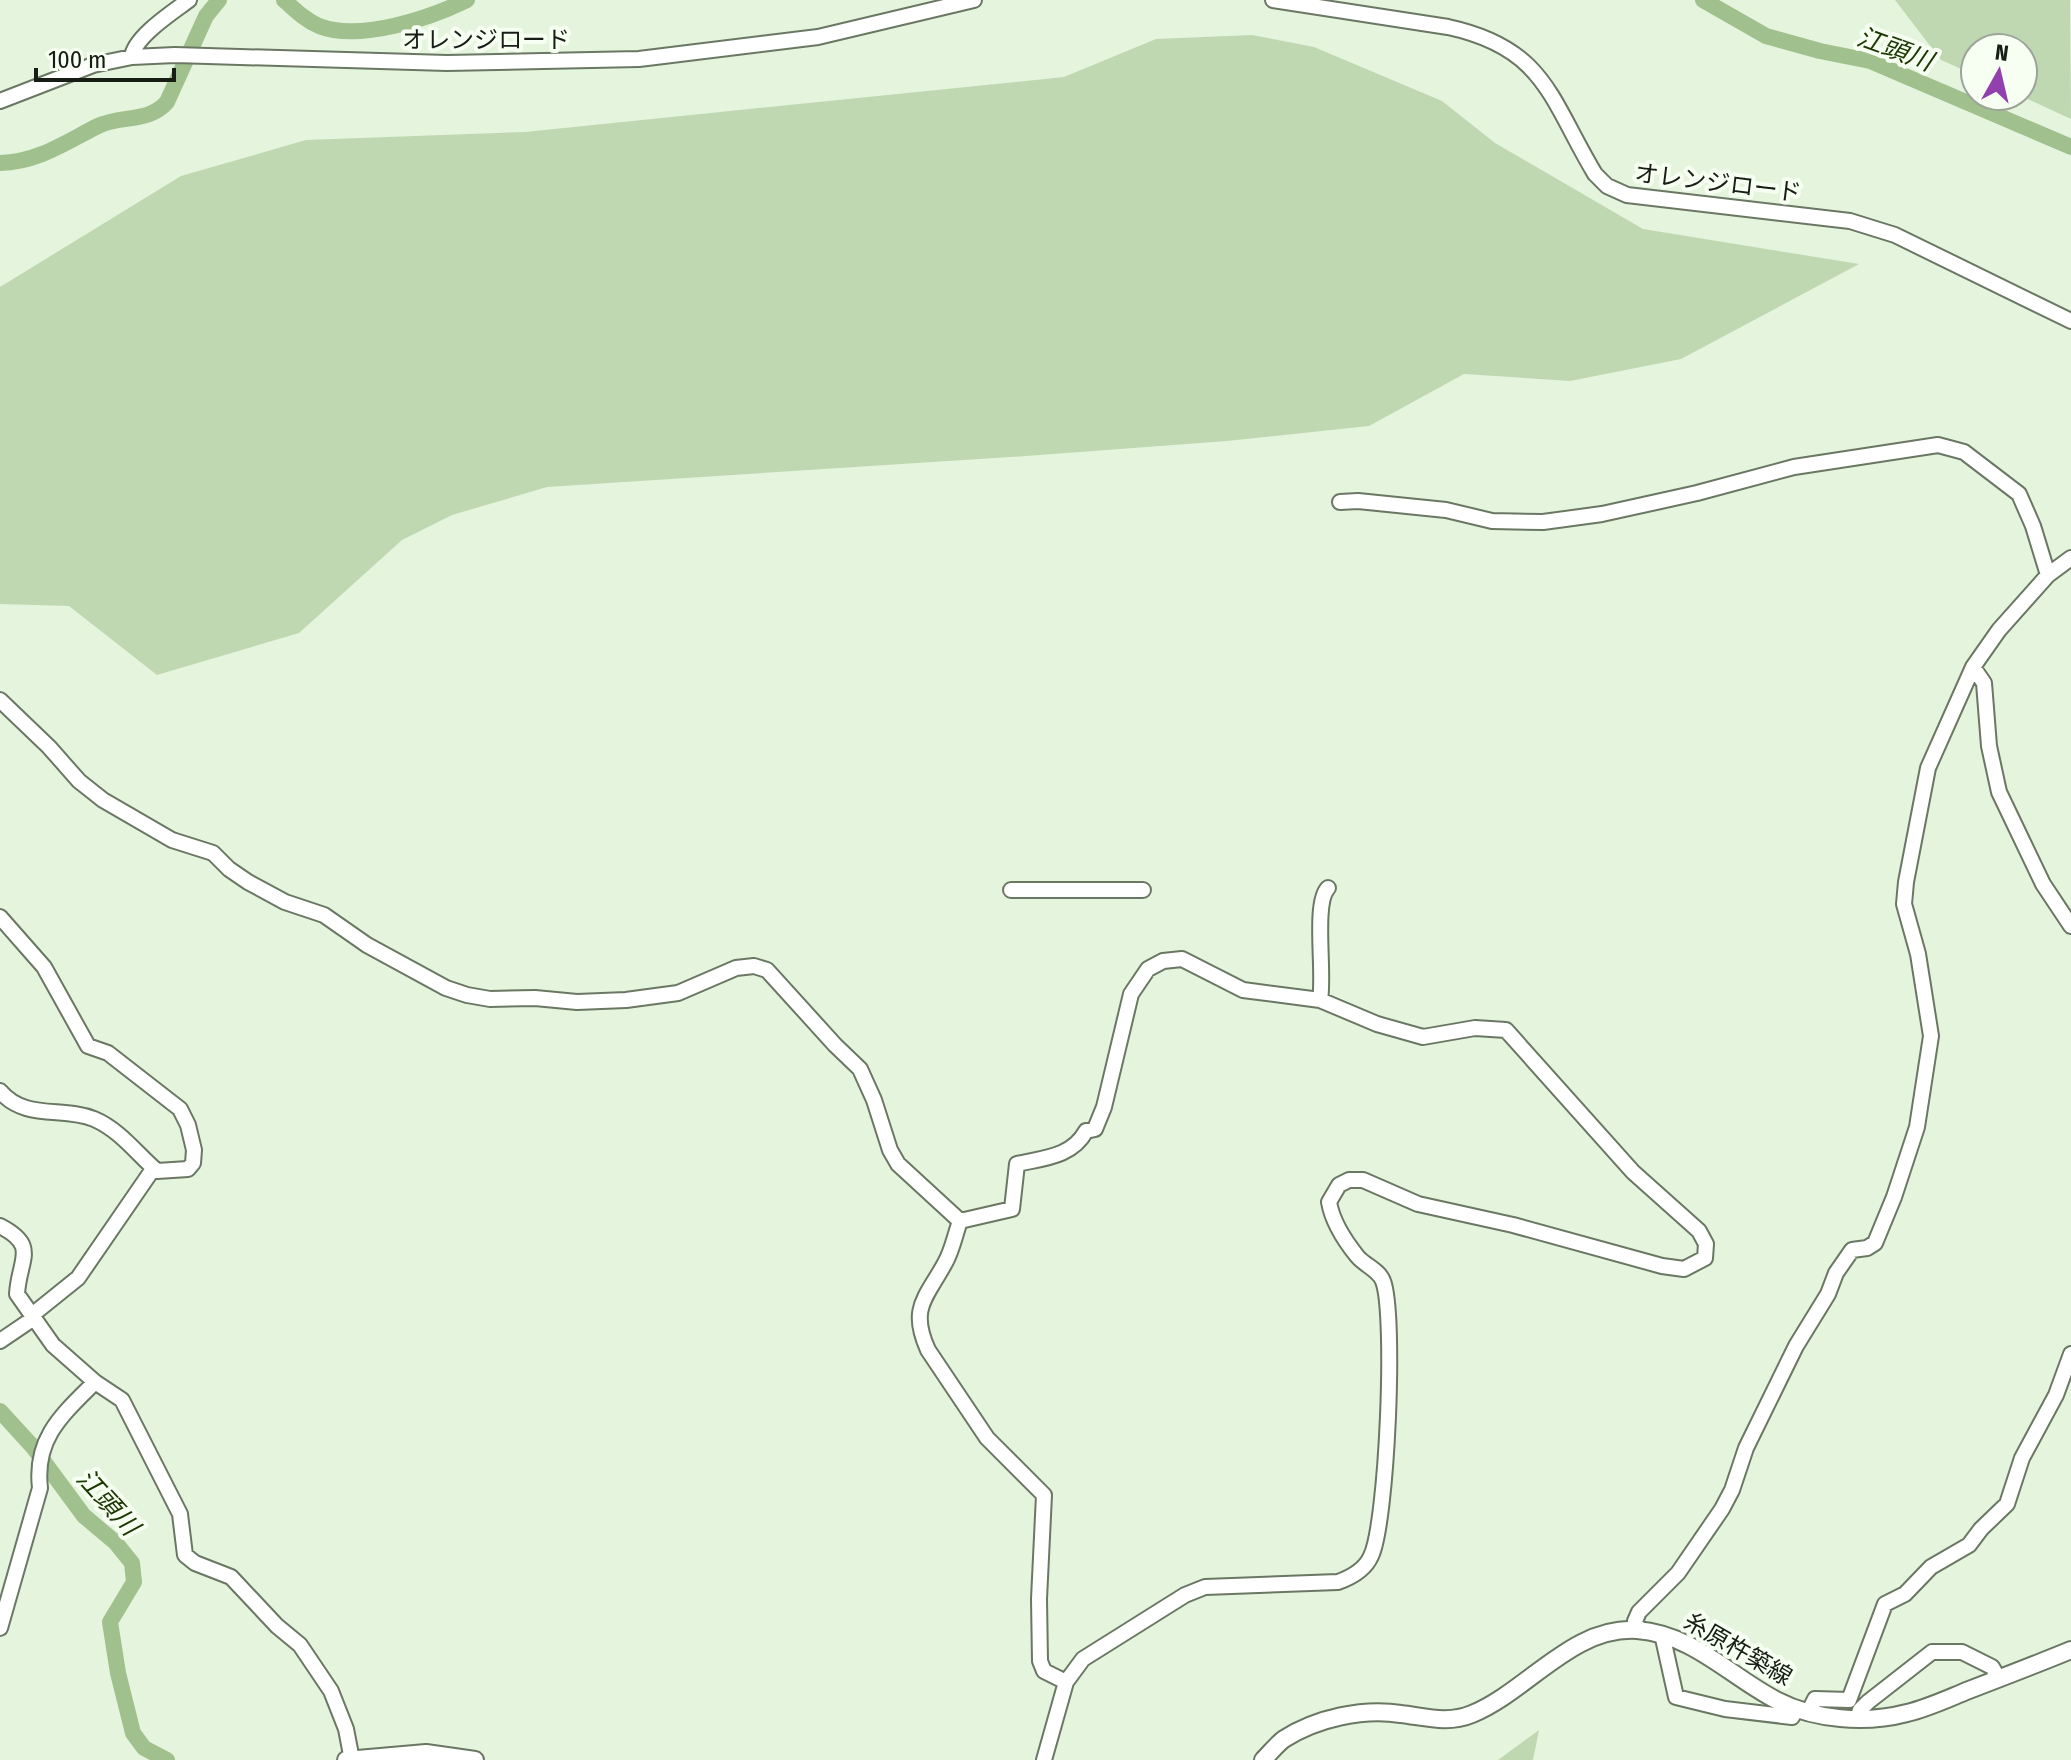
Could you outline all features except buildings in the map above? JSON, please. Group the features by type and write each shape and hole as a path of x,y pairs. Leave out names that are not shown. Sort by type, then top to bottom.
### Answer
{"main road":[{"name":"糸原杵築線","path":"1263,1760 1283,1739 1347,1714 1366,1711 1398,1713 1446,1721 1472,1714 1587,1641 1621,1630 1662,1634 1683,1641 1776,1700 1802,1711 1857,1719 1878,1719 1908,1713 2071,1650"},
{"path":"346,1760 426,1753 475,1760"}],"street":[{"path":"132,57 133,50 158,23 189,0"},
{"name":"オレンジロード","path":"0,101 93,65 132,57 175,55 447,63 639,59 818,37 974,0"},
{"name":"オレンジロード","path":"1273,0 1448,27 1495,41 1515,53 1544,84 1595,174 1607,186 1627,195 1872,226 2071,321"},
{"path":"1340,502 1446,510 1492,521 1543,522 1602,514 1794,467 1938,445 1964,452 2019,494 2048,575"},
{"path":"1639,1630 1635,1621 1639,1612 1678,1573 1722,1509 1746,1448 1796,1346 1828,1294 1844,1259 1852,1250 1867,1248 1875,1243 1917,1127 1931,1036 1918,954 1904,904 1928,768 1973,667 1999,630 2048,575 2071,558"},
{"path":"1973,667 1984,683 1991,756 1999,792 2043,884 2071,926"},
{"path":"0,700 79,781 103,800 172,840 213,853 248,882 285,902 324,915 367,945 446,988 490,999 626,1000 678,993 736,968 754,966 767,970 860,1069 898,1164 960,1221"},
{"path":"1320,1000 1323,983 1320,900 1328,888"},
{"path":"1011,890 1143,890"},
{"path":"0,917 44,967 88,1046 108,1053 180,1109 194,1150 193,1163 188,1169 153,1169"},
{"path":"960,1221 1012,1209 1017,1164 1070,1151 1086,1131 1095,1129 1104,1107 1131,994 1148,969 1163,961 1182,959 1243,990 1320,1000 1387,1027 1423,1037 1475,1028 1506,1030 1633,1172 1699,1231 1706,1244 1705,1258 1684,1269 1662,1266 1513,1225 1418,1204 1363,1180 1349,1180 1339,1185 1329,1202 1331,1215 1357,1257 1383,1278 1388,1305 1387,1426 1377,1534 1371,1556 1352,1576 1338,1582 1205,1587 1185,1595 1083,1659 1066,1682 1044,1760"},
{"path":"0,1091 6,1098 28,1109 42,1113 78,1114 103,1123 148,1159 153,1169"},
{"path":"0,1341 78,1278 153,1169"},
{"path":"960,1221 947,1261 925,1294 920,1325 922,1336 928,1350 987,1438 1044,1495 1039,1599 1040,1661 1044,1671 1066,1682"},
{"path":"0,1226 21,1240 24,1250 17,1294 53,1345 95,1382 122,1400 134,1421 180,1514 185,1555 195,1563 231,1577 277,1626 300,1645 331,1691 346,1729 352,1760"},
{"path":"1662,1634 1676,1697 1725,1709 1792,1717 1815,1699 1849,1700 1885,1604 1905,1594 1931,1567 1969,1545 2007,1504 2022,1458 2056,1395 2071,1354"},
{"path":"0,1628 40,1488 38,1469 43,1448 57,1419 95,1382"},
{"path":"1857,1719 1868,1702 1932,1652 1962,1652 1992,1667 1999,1679"}],"green space":[{"path":"1895,0 2070,0 2071,119 2039,104 2039,32 1959,32 1959,68 1941,60"},
{"path":"1252,35 1314,47 1442,101 1495,143 1643,229 1859,264 1681,359 1570,381 1464,374 1369,426 1227,441 1026,456 547,487 452,515 402,540 299,633 157,675 69,606 0,604 0,287 181,176 306,140 525,132 1064,77 1156,39"},
{"path":"1539,1730 1533,1760 1498,1760"}],"waterway":[{"name":"江頭川","path":"0,163 39,155 98,126 160,109 167,102 206,16 219,0"},
{"name":"江頭川","path":"284,0 319,26 354,31 394,26 467,0"},
{"name":"江頭川","path":"1703,0 1766,36 1870,61 2071,147"},
{"name":"江頭川","path":"0,1411 33,1447 84,1516 115,1542 132,1563 134,1582 110,1622 118,1673 133,1733 144,1748 167,1760"}]}
